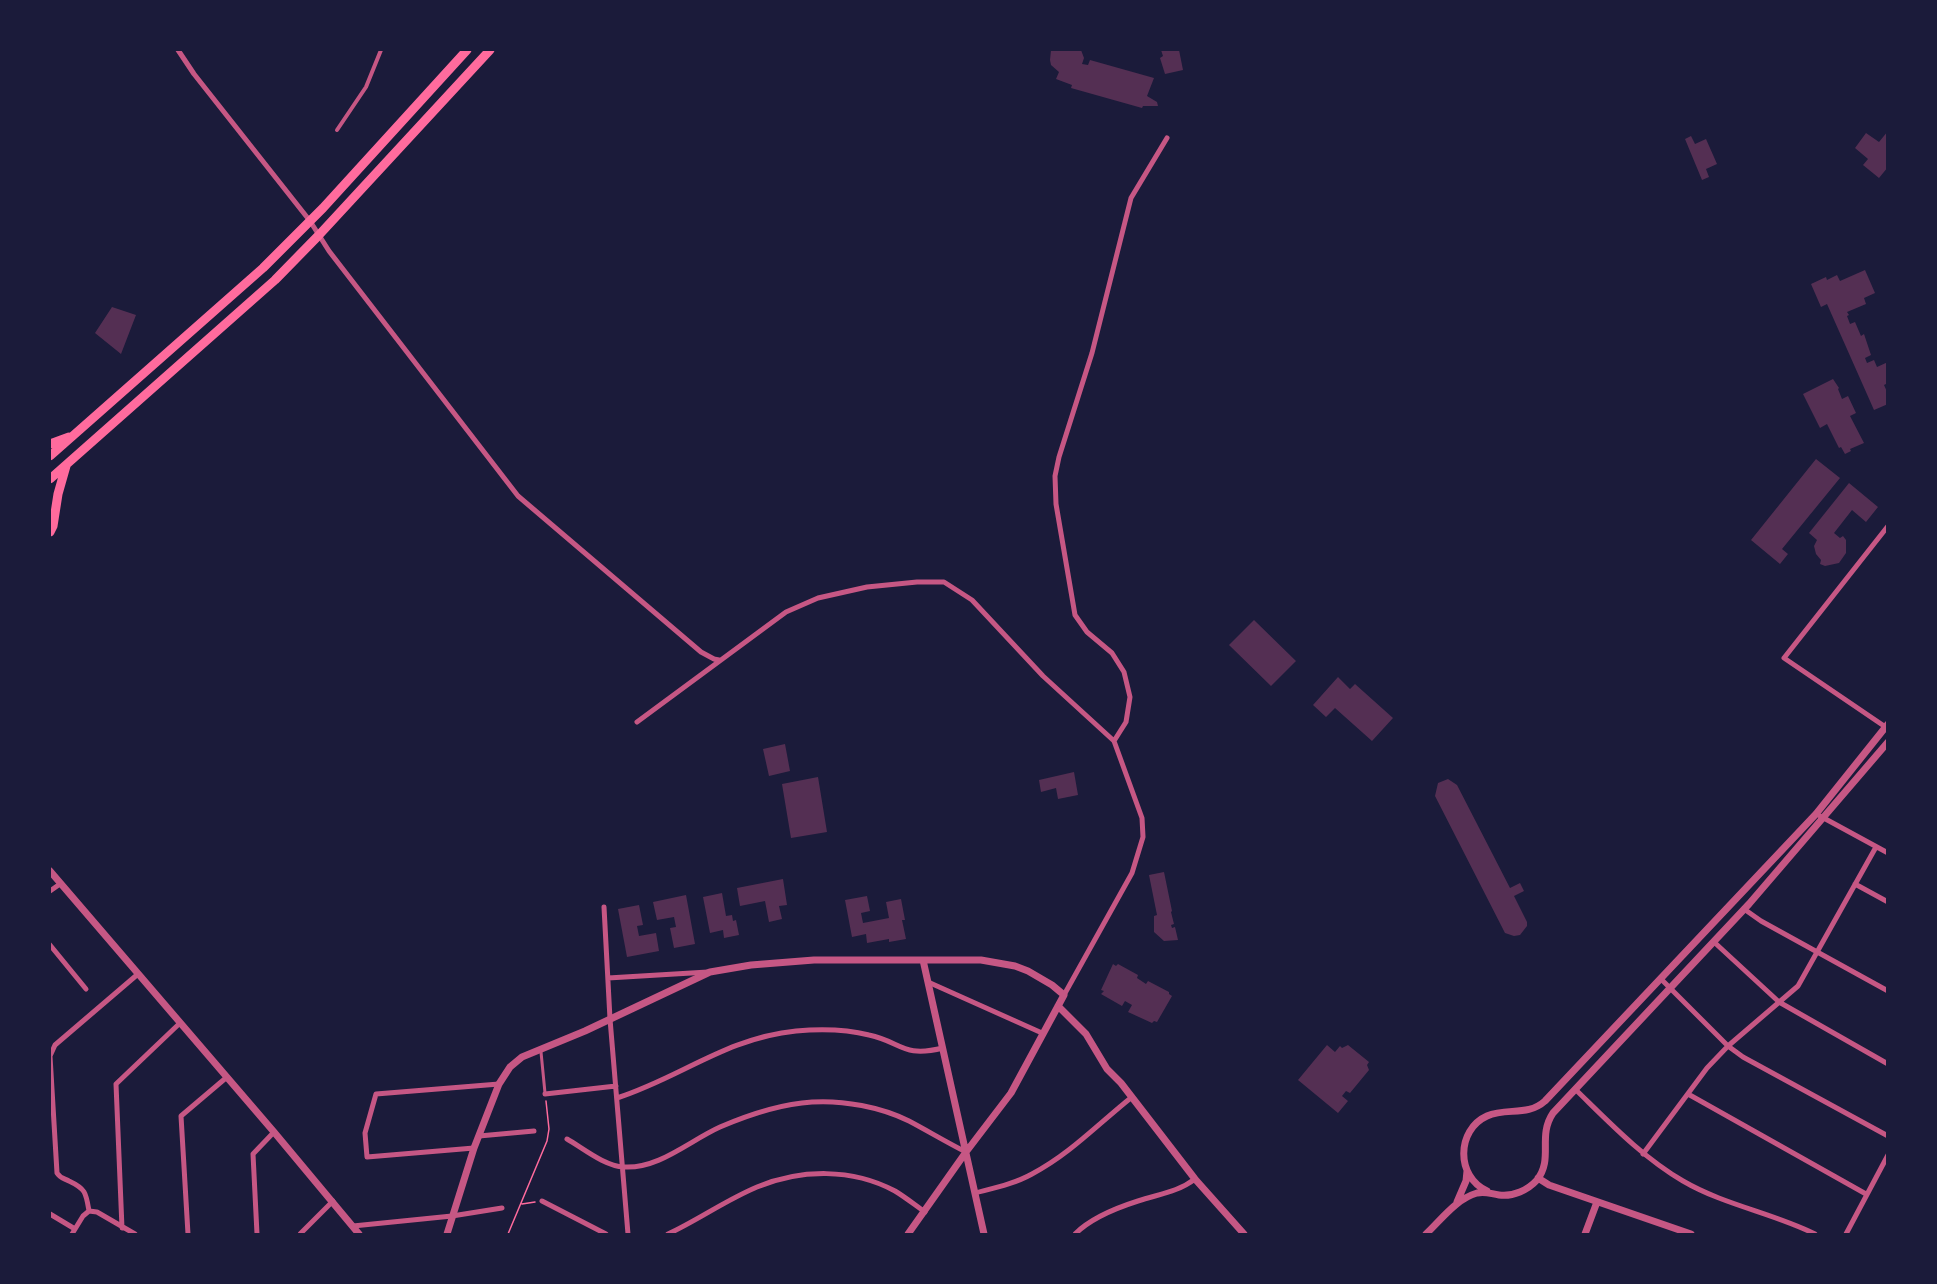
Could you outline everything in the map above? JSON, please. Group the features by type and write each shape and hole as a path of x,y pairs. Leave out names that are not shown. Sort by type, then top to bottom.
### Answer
{"main road":[{"path":"50,456 263,268 467,50"},
{"path":"50,479 275,280 490,50"},
{"path":"50,444 74,435"},
{"path":"50,532 67,464"}],"street":[{"path":"178,50 194,74 518,496 701,652 719,660"},
{"path":"337,130 366,87 381,50"},
{"path":"1114,741 1126,722 1130,697 1124,672 1112,653 1087,632 1075,615 1056,504 1056,476 1059,457 1092,352 1131,198 1167,138"},
{"path":"1457,1203 1466,1181 1467,1171 1463,1147 1474,1125 1495,1113 1522,1112 1540,1106 1816,814 1887,727 1784,658 1887,526"},
{"path":"637,722 786,612 818,598 867,587 944,582 972,600 1043,676 1114,741 1142,818 1143,837 1132,873 1011,1093 908,1234"},
{"path":"1467,1171 1477,1185 1497,1195 1512,1195 1526,1189 1538,1178 1546,1158 1545,1127 1553,1113 1744,909 1887,742"},
{"path":"1816,814 1887,853"},
{"path":"1643,1154 1707,1068 1728,1046 1798,986 1876,847"},
{"path":"50,871 359,1234"},
{"path":"50,891 60,884"},
{"path":"1856,884 1887,902"},
{"path":"1734,900 1761,921 1887,991"},
{"path":"604,907 610,1019 628,1234"},
{"path":"1714,942 1779,1002 1887,1064"},
{"path":"50,945 86,989"},
{"path":"608,978 710,972 751,965 814,960 981,960 1015,966 1041,978 1064,995"},
{"path":"923,960 984,1234"},
{"path":"447,1234 474,1148 499,1084 510,1067 522,1057 710,972"},
{"path":"89,1211 86,1194 82,1188 59,1177 57,1173 50,1056 55,1045 138,974"},
{"path":"1662,978 1728,1046 1743,1058 1887,1136"},
{"path":"928,982 1042,1033"},
{"path":"1058,1006 1086,1034 1107,1069 1132,1097 1195,1179 1244,1234"},
{"path":"122,1228 116,1084 180,1023"},
{"path":"616,1098 638,1091 739,1043 767,1035 830,1030 870,1035 916,1052 943,1048"},
{"path":"188,1234 181,1116 227,1077"},
{"path":"474,1148 367,1157 365,1132 376,1094 499,1084"},
{"path":"545,1094 616,1086"},
{"path":"1575,1089 1643,1154 1684,1182 1815,1234"},
{"path":"1688,1094 1866,1194"},
{"path":"975,1193 1012,1183 1038,1171 1079,1143 1132,1097"},
{"path":"567,1139 608,1163 622,1167 645,1165 718,1128 748,1116 778,1107 812,1102 841,1103 878,1109 908,1120 966,1152"},
{"path":"479,1136 534,1131"},
{"path":"257,1234 253,1154 274,1132"},
{"path":"1846,1234 1887,1155"},
{"path":"668,1234 756,1188 783,1178 812,1173 839,1173 868,1179 895,1191 925,1212"},
{"path":"1538,1178 1549,1185 1691,1234"},
{"path":"1075,1234 1099,1217 1122,1206 1184,1188 1195,1179"},
{"path":"1426,1234 1457,1203 1469,1196 1487,1191"},
{"path":"300,1234 333,1201"},
{"path":"542,1201 606,1234"},
{"path":"1585,1234 1597,1202"},
{"path":"352,1226 452,1216 502,1208"},
{"path":"50,1214 74,1232 83,1216 89,1211 97,1212 135,1234"}],"lane":[{"path":"540,1050 545,1094"}],"path":[{"path":"508,1234 549,1136 545,1094"},
{"path":"520,1205 542,1201"}],"building":[{"path":"1051,50 1081,50 1084,58 1082,64 1088,65 1090,60 1154,78 1147,96 1157,102 1158,106 1143,106 1142,108 1071,88 1072,85 1056,79 1059,72 1051,65"},
{"path":"1161,50 1179,50 1183,70 1165,74 1160,58 1163,56"},
{"path":"1888,131 1888,167 1879,178 1863,165 1868,159 1855,148 1866,133 1879,142"},
{"path":"1691,136 1695,144 1706,139 1717,164 1706,169 1709,177 1702,180 1685,139"},
{"path":"1865,270 1875,293 1864,298 1866,304 1847,312 1849,315 1847,316 1850,324 1855,322 1861,336 1864,334 1871,355 1865,358 1867,363 1874,360 1877,367 1888,362 1888,383 1884,385 1888,394 1888,404 1874,410 1827,304 1821,307 1811,284 1837,275 1840,281"},
{"path":"112,307 136,315 121,354 95,333"},
{"path":"1833,379 1842,399 1848,396 1856,413 1850,416 1864,443 1850,449 1851,451 1845,454 1841,447 1839,448 1827,424 1820,428 1803,394"},
{"path":"1816,459 1840,478 1782,549 1788,554 1780,564 1751,540"},
{"path":"1849,483 1878,507 1866,522 1852,510 1834,533 1840,538 1843,536 1846,540 1846,553 1839,563 1825,566 1820,564 1821,560 1816,554 1814,546 1817,540 1809,533"},
{"path":"1254,620 1296,661 1271,686 1229,645"},
{"path":"1338,677 1350,689 1355,684 1393,718 1372,741 1335,708 1326,717 1313,705"},
{"path":"785,744 790,771 769,776 763,749"},
{"path":"1074,772 1078,795 1058,799 1056,788 1041,792 1039,780"},
{"path":"818,777 827,832 791,838 782,784"},
{"path":"1448,779 1457,785 1510,888 1520,883 1524,891 1514,896 1527,922 1527,926 1520,935 1505,933 1435,796 1438,783"},
{"path":"1164,872 1174,924 1171,925 1172,928 1175,927 1178,940 1164,941 1154,932 1154,916 1157,915 1149,875"},
{"path":"783,879 787,905 779,906 782,919 769,922 765,901 740,906 737,888"},
{"path":"722,893 726,916 732,915 733,921 736,920 739,935 724,938 723,930 710,933 703,897"},
{"path":"686,895 695,944 674,948 670,928 676,927 674,917 657,920 653,902"},
{"path":"867,896 870,911 861,913 863,923 889,918 886,902 901,899 906,939 867,943 866,934 852,937 845,900"},
{"path":"639,905 643,925 637,926 639,936 656,933 659,951 627,957 618,909"},
{"path":"1113,964 1116,966 1118,964 1138,975 1137,978 1146,984 1148,981 1169,992 1172,996 1157,1022 1152,1023 1128,1012 1132,1005 1125,1001 1122,1006 1101,994"},
{"path":"1327,1045 1335,1052 1340,1046 1342,1048 1348,1045 1369,1062 1367,1065 1369,1070 1350,1093 1346,1091 1342,1096 1348,1101 1338,1113 1298,1080"}]}
